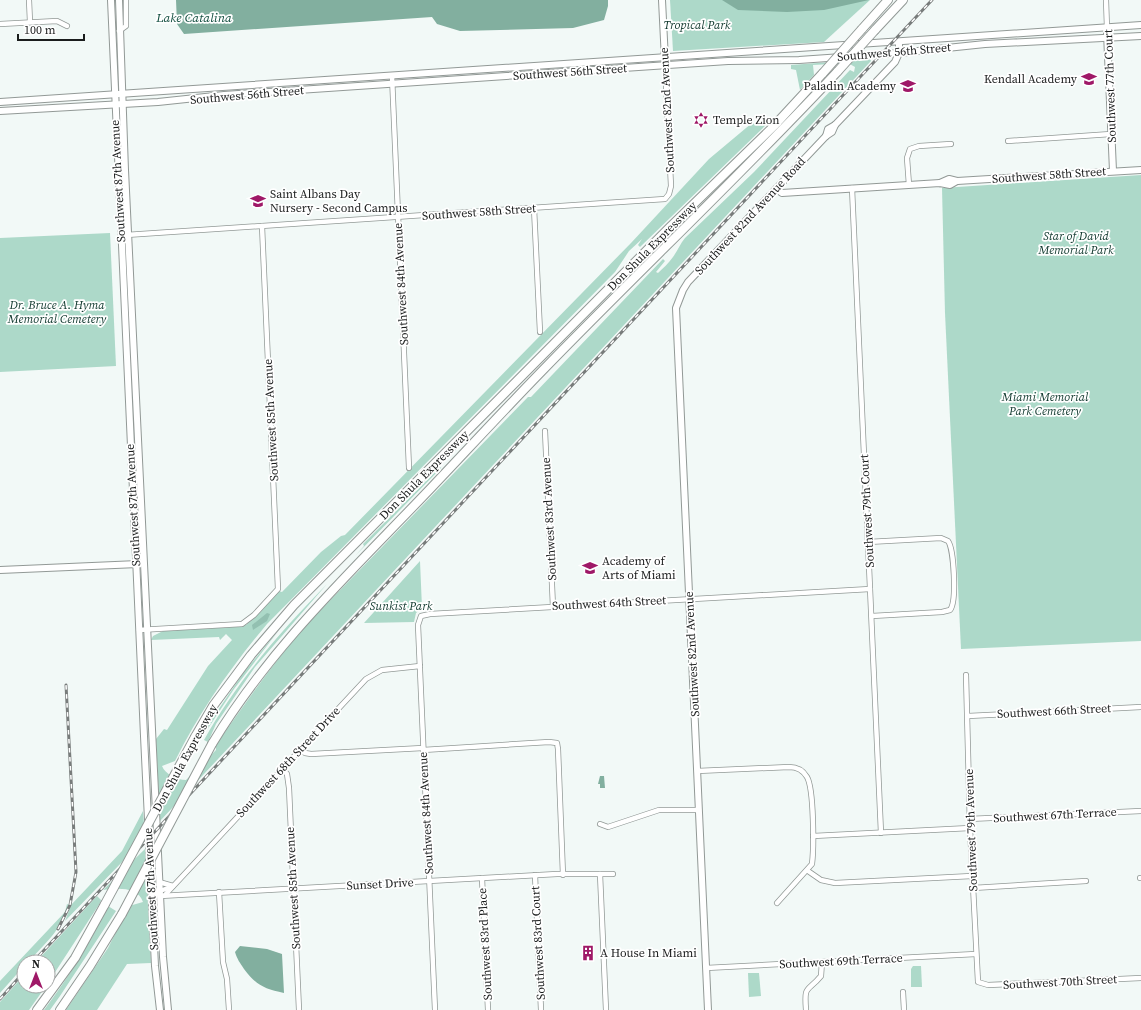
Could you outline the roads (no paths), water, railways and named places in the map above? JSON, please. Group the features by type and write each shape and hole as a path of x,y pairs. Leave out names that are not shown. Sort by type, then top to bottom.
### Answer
{"highway":[{"name":"Don Shula Expressway","path":"38,1010 75,958 213,706 251,655 294,605 670,227 774,126 888,0"},
{"name":"Don Shula Expressway","path":"60,1010 90,966 122,914 212,744 233,710 265,666 310,614 542,370 780,133 902,0"}],"main road":[{"name":"Southwest 87th Avenue","path":"110,0 138,630 155,966 160,1010"},
{"name":"Southwest 87th Avenue","path":"119,0 122,105 153,763 159,882 162,894 163,957 168,1010"},
{"name":"Southwest 82nd Avenue","path":"662,0 665,65"},
{"path":"111,21 113,26 119,30"},
{"name":"Southwest 56th Street","path":"0,102 114,96 1141,25"},
{"name":"Southwest 77th Court","path":"1107,28 1113,171"},
{"name":"Southwest 56th Street","path":"0,111 122,105 280,91 665,65 728,61 799,60 899,53 985,44 1141,36"},
{"path":"899,42 899,53"},
{"name":"Southwest 82nd Avenue Road","path":"678,299 688,282 826,136 828,129 835,125 894,63 899,53"},
{"path":"537,66 538,74"},
{"path":"279,84 280,91"},
{"name":"Southwest 58th Street","path":"776,189 785,193 940,183 948,179 957,181 1141,170"},
{"name":"Southwest 82nd Avenue","path":"678,299 676,316 708,1010"},
{"path":"123,304 132,303"},
{"path":"125,349 134,349"},
{"path":"126,370 135,370"},
{"path":"128,411 137,411"},
{"path":"132,485 140,485"},
{"path":"134,545 143,545"},
{"path":"0,570 144,564"},
{"path":"145,763 153,763"},
{"path":"152,896 162,894"},
{"path":"155,966 163,957"}],"street":[{"path":"30,0 30,22"},
{"name":"Southwest 87th Avenue","path":"119,30 126,26 126,0"},
{"name":"Southwest 77th Court","path":"1106,0 1107,28"},
{"path":"0,24 56,21 67,26"},
{"name":"Southwest 82nd Avenue","path":"665,65 671,186 668,196"},
{"name":"Southwest 84th Avenue","path":"392,76 409,468"},
{"path":"1008,141 1111,134"},
{"path":"909,185 907,157 910,149 919,146 951,144"},
{"name":"Southwest 79th Court","path":"852,188 881,833"},
{"name":"Southwest 58th Street","path":"120,235 660,200 668,196"},
{"path":"534,208 540,332"},
{"name":"Southwest 85th Avenue","path":"147,630 242,624 262,607 276,592 279,585 262,226"},
{"name":"Southwest 83rd Avenue","path":"545,431 553,607"},
{"path":"868,542 941,538 948,541 952,551 954,601 950,610 942,612 872,616"},
{"name":"Southwest 64th Street","path":"421,616 430,614 870,589"},
{"name":"Southwest 84th Avenue","path":"421,616 418,624 435,1010"},
{"path":"138,630 147,630"},
{"name":"Southwest 68th Street Drive","path":"162,894 172,886 369,676 385,669 420,666"},
{"name":"Southwest 79th Avenue","path":"966,675 969,819 977,973 980,984"},
{"name":"Southwest 66th Street","path":"968,716 1141,707"},
{"path":"300,750 311,754 549,742 556,743 558,749 564,875"},
{"path":"697,771 782,767 799,769 806,776 810,784 813,836 812,864 777,903"},
{"name":"Southwest 85th Avenue","path":"282,768 287,774 288,784 299,1010"},
{"path":"600,824 608,827 659,810 699,810"},
{"name":"Southwest 67th Terrace","path":"969,819 1141,811"},
{"path":"813,836 970,828"},
{"path":"808,870 821,880 831,883 972,876"},
{"path":"606,1010 600,874 614,874"},
{"name":"Sunset Drive","path":"162,894 535,875 600,874"},
{"name":"Southwest 83rd Court","path":"535,875 541,1010"},
{"name":"Southwest 83rd Place","path":"482,878 488,1010"},
{"path":"973,888 1086,880"},
{"path":"159,882 172,886 174,891 180,894"},
{"path":"220,892 223,954 228,979 230,1010"},
{"name":"Southwest 69th Terrace","path":"706,968 976,954"},
{"path":"806,1010 806,992 808,987 821,976 822,962"},
{"name":"Southwest 70th Street","path":"980,984 988,985 1141,978"},
{"path":"903,992 904,1010"}],"water":[{"name":"Lake Catalina","path":"176,0 608,0 608,6 604,20 573,28 460,31 437,24 432,17 184,34 177,24"},
{"path":"722,0 869,0 824,10 787,12 738,10"},
{"path":"600,776 604,776 605,788 600,788 600,784 598,784"},
{"path":"240,946 267,949 282,954 284,993 261,986 252,979 244,969 235,952"}],"railway":[{"path":"40,954 932,0"},
{"path":"58,929 70,905 76,872 66,685"},
{"path":"0,999 16,981"}],"place":[{"name":"Kendall Academy","path":"1089,79"},
{"name":"Paladin Academy","path":"908,86"},
{"name":"Temple Zion","path":"701,120"},
{"name":"Saint Albans Day Nursery - Second Campus","path":"258,201"},
{"name":"Academy of Arts of Miami","path":"590,568"},
{"name":"A House In Miami","path":"588,953"}],"park label":[{"name":"Tropical Park","path":"697,25"},
{"name":"Star of David Memorial Park","path":"1076,243"},
{"name":"Dr. Bruce A. Hyma Memorial Cemetery","path":"57,312"},
{"name":"Miami Memorial Park Cemetery","path":"1045,404"},
{"name":"Sunkist Park","path":"401,606"}]}
